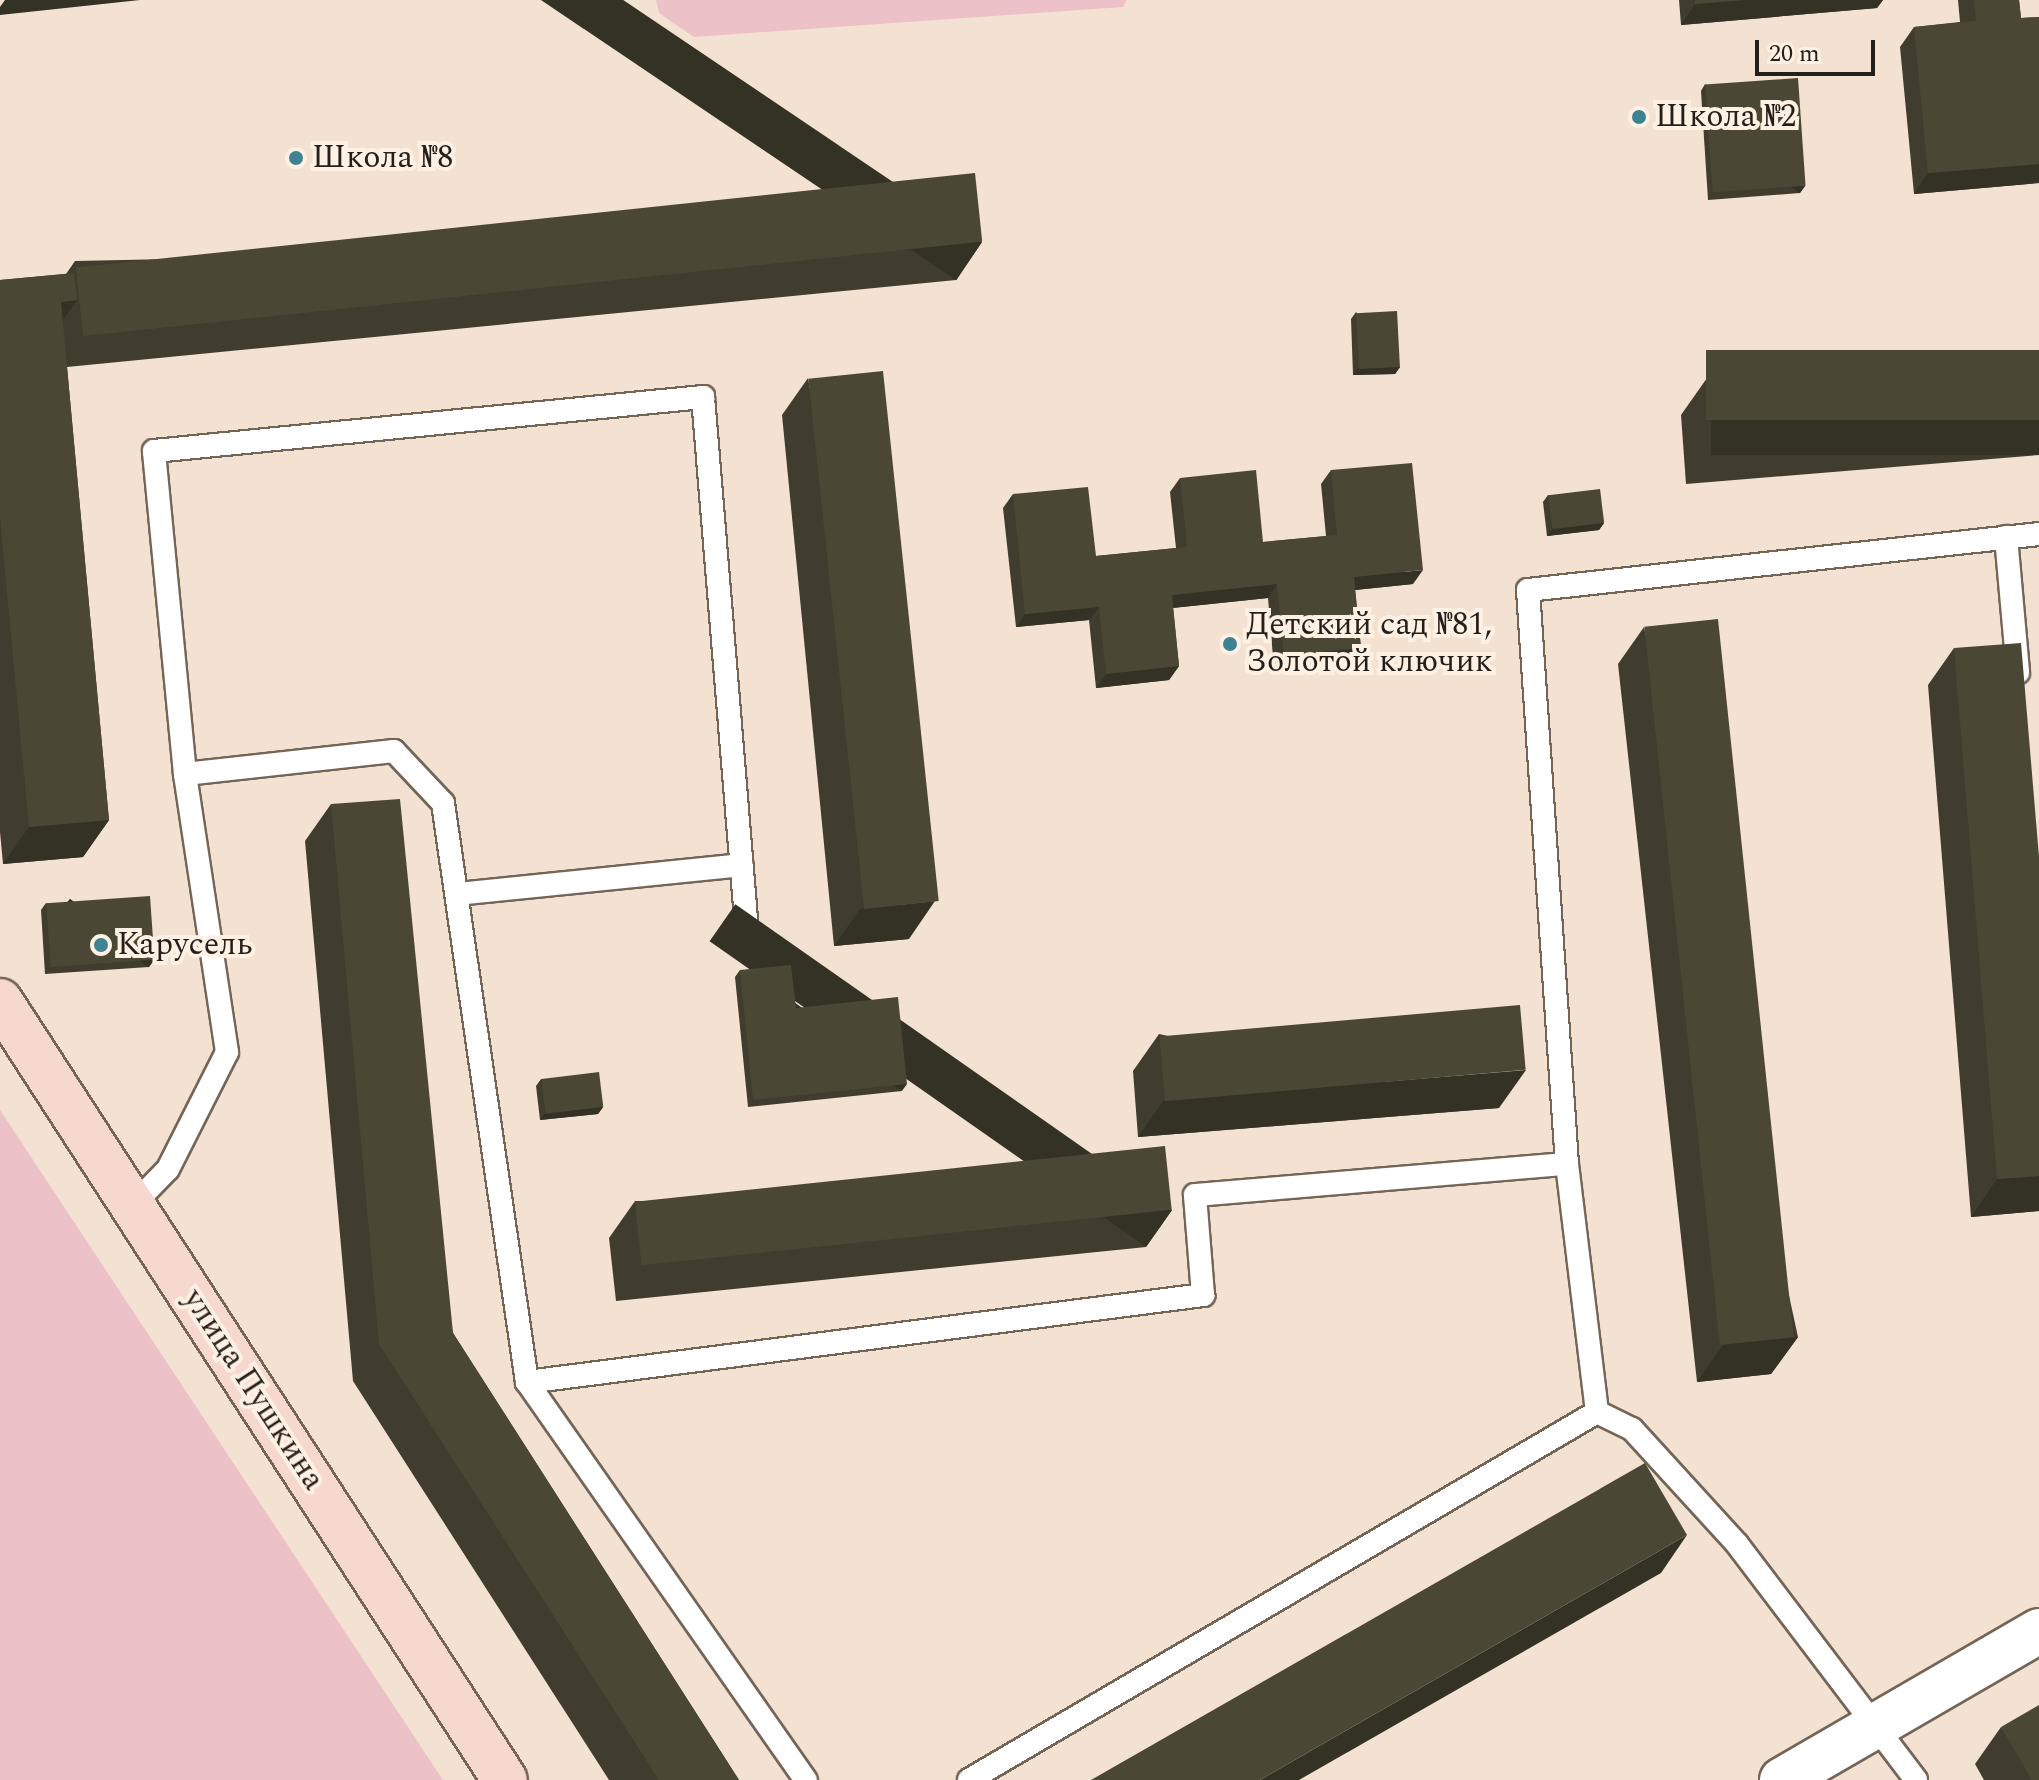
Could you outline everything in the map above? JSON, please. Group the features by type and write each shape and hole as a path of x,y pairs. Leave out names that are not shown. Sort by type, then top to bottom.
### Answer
{"street":[{"name":"улица Пушкина","path":"0,1001 505,1780"},
{"path":"1782,1780 2039,1631"}],"lane":[{"path":"133,1205 168,1169 227,1052 185,774 154,451 703,397 746,919"},
{"path":"1597,1412 1567,1164 1528,590 2039,534"},
{"path":"2006,537 2020,693"},
{"path":"185,774 394,751 443,803 527,1382 806,1780"},
{"path":"457,894 742,865"},
{"path":"527,1382 1203,1295 1195,1195 1567,1164"},
{"path":"1597,1412 1632,1429 1727,1533 1879,1723 1916,1780"},
{"path":"969,1780 1597,1412"}],"shaded area":[{"path":"656,0 1127,0 1123,7 694,37 659,13"},
{"path":"0,1110 443,1780 0,1780"}],"building":[{"path":"1695,0 1746,0 1695,4"},
{"path":"1974,0 2019,0 2021,18 2039,17 2039,164 1928,173 1914,27 1976,21"},
{"path":"1798,78 1806,186 1713,192 1705,84"},
{"path":"975,173 982,242 83,336 76,267"},
{"path":"74,273 77,300 61,302 109,820 29,827 0,518 0,280"},
{"path":"1397,311 1400,367 1359,369 1356,313"},
{"path":"1706,350 2039,350 2039,420 1706,420"},
{"path":"883,371 939,901 864,909 808,379"},
{"path":"1412,463 1423,570 1354,577 1361,648 1284,655 1277,584 1172,595 1179,666 1106,674 1099,607 1025,614 1013,494 1088,487 1096,556 1187,547 1180,478 1256,470 1263,542 1337,535 1331,470"},
{"path":"1600,489 1604,523 1553,529 1548,495"},
{"path":"1718,619 1793,1337 1720,1345 1644,627"},
{"path":"2021,643 2039,857 2039,1176 1997,1179 1954,648"},
{"path":"400,799 453,1333 739,1780 659,1780 379,1344 331,804"},
{"path":"150,896 154,960 51,967 46,903"},
{"path":"791,965 796,1008 898,997 907,1084 753,1100 740,970"},
{"path":"1520,1005 1526,1070 1165,1101 1159,1037"},
{"path":"599,1072 603,1107 546,1114 541,1079"},
{"path":"1165,1146 1172,1210 642,1265 635,1202"},
{"path":"1645,1463 1687,1535 1260,1780 1091,1780"},
{"path":"2039,1705 2039,1780 2032,1780 2001,1727"}],"place":[{"name":"Школа №2","path":"1639,117"},
{"name":"Школа №8","path":"296,158"},
{"name":"Детский сад №81, Золотой ключик","path":"1230,644"},
{"name":"Карусель","path":"101,945"}]}
